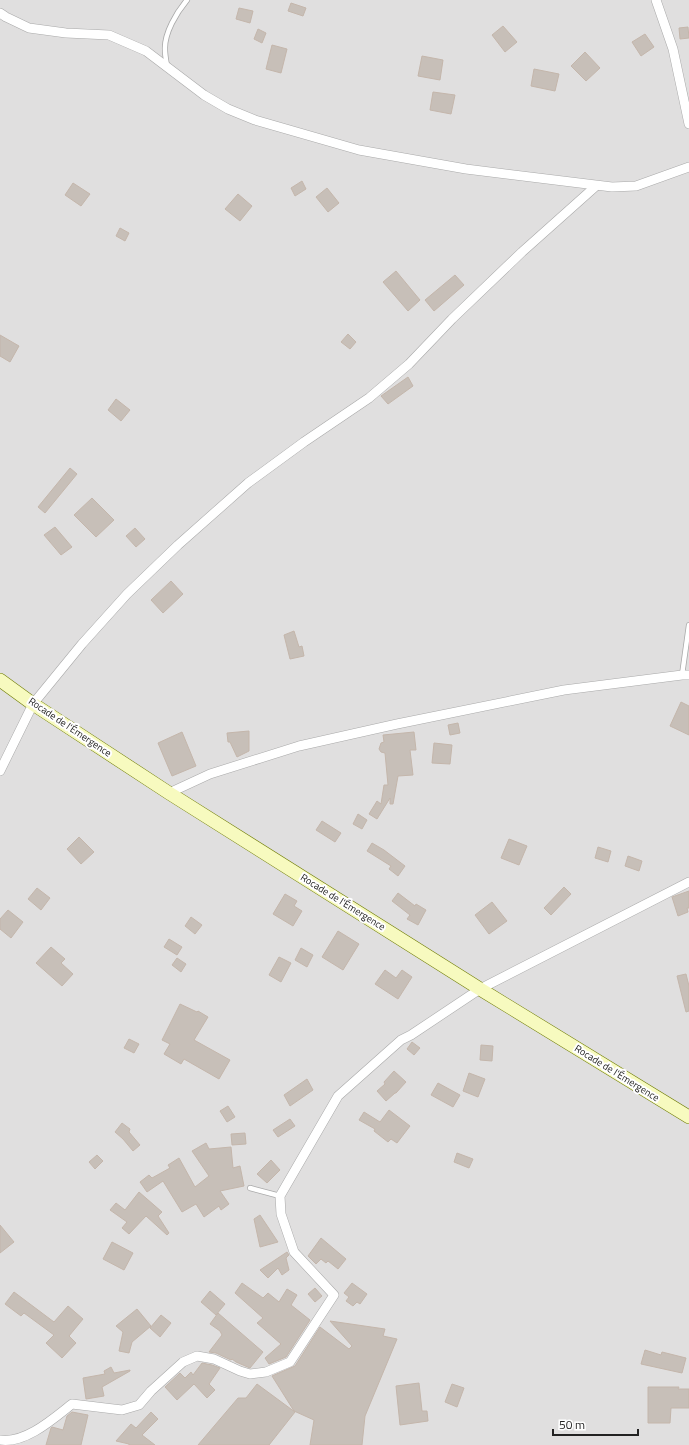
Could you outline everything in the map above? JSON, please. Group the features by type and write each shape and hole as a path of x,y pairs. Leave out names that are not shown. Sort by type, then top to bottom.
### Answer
{"street":[{"path":"656,0 673,49 687,102 689,124"},
{"path":"0,13 29,28 66,33 109,35 146,51 204,95 228,109 255,120 359,150 466,169 612,187 636,186 689,167"},
{"path":"0,770 33,704 82,644 126,594 178,545 248,483 304,442 370,398 409,364 452,319 522,252 596,186"},
{"path":"169,793 210,774 298,746 564,690 686,675"},
{"name":"Rocade de l'Émergence","path":"0,680 33,704 169,793 480,989 689,1118"},
{"path":"0,1440 9,1441 29,1434 48,1423 72,1404 122,1410 139,1405 151,1391 183,1362 197,1356 214,1359 250,1374 266,1372 290,1362 334,1295 294,1252 281,1214 280,1196 338,1096 401,1040 411,1035 480,989 689,882"}],"lane":[{"path":"167,68 164,48 170,28 177,13 187,0"},
{"path":"686,675 689,625"},
{"path":"250,1188 280,1196"}],"shaded area":[{"path":"0,0 689,0 689,1445 0,1445"}],"building":[{"path":"291,3 306,8 303,16 288,11"},
{"path":"239,8 253,11 250,23 236,19"},
{"path":"503,26 517,42 505,52 492,35"},
{"path":"688,27 689,38 680,39 679,28"},
{"path":"258,29 266,33 262,43 254,39"},
{"path":"645,34 654,47 641,56 632,42"},
{"path":"272,45 287,49 281,73 266,69"},
{"path":"585,52 600,68 586,81 571,66"},
{"path":"422,56 443,60 440,80 418,76"},
{"path":"534,69 559,74 555,91 531,86"},
{"path":"433,92 455,95 451,114 430,110"},
{"path":"302,181 306,189 295,196 291,188"},
{"path":"73,183 90,194 81,206 65,195"},
{"path":"327,188 339,203 328,212 316,197"},
{"path":"238,194 252,206 240,221 225,209"},
{"path":"120,228 129,233 125,241 116,236"},
{"path":"396,271 420,300 408,311 383,282"},
{"path":"455,275 464,285 434,311 425,300"},
{"path":"348,334 356,342 350,349 341,342"},
{"path":"0,335 19,346 10,362 0,356"},
{"path":"408,377 413,386 388,404 381,396"},
{"path":"116,399 130,410 121,421 108,410"},
{"path":"70,468 77,474 45,513 38,507"},
{"path":"92,498 114,520 96,537 74,515"},
{"path":"55,527 72,547 61,555 44,535"},
{"path":"135,528 145,539 136,547 126,536"},
{"path":"171,581 183,594 163,613 151,600"},
{"path":"294,631 299,647 302,646 304,656 290,659 284,635"},
{"path":"681,702 689,706 689,735 670,726"},
{"path":"458,723 460,733 450,735 448,725"},
{"path":"249,731 249,751 237,757 230,742 228,742 227,733"},
{"path":"182,732 196,766 172,776 158,743"},
{"path":"414,732 416,750 410,750 413,775 398,776 393,804 390,804 390,798 377,819 369,814 377,801 381,804 384,785 388,785 385,753 381,752 379,749 381,743 384,742 383,735"},
{"path":"434,743 452,745 450,764 432,763"},
{"path":"358,814 367,820 362,829 353,824"},
{"path":"322,821 341,833 335,842 316,830"},
{"path":"79,837 94,852 81,864 67,849"},
{"path":"509,839 527,846 519,865 501,858"},
{"path":"372,843 405,866 398,876 389,869 391,866 367,851"},
{"path":"598,847 611,851 608,862 595,858"},
{"path":"628,856 642,861 639,871 625,866"},
{"path":"564,887 571,894 551,915 544,908"},
{"path":"37,888 50,898 41,910 28,899"},
{"path":"689,891 688,912 678,916 672,897"},
{"path":"398,893 415,906 416,904 426,910 418,925 407,919 410,915 392,901"},
{"path":"285,894 297,901 294,906 302,911 293,926 273,914"},
{"path":"492,902 507,921 489,934 475,915"},
{"path":"8,910 23,922 11,938 0,929 0,919"},
{"path":"191,917 202,925 195,934 185,926"},
{"path":"338,931 359,944 343,970 322,957"},
{"path":"169,939 182,947 177,955 164,947"},
{"path":"51,947 65,959 61,963 73,974 62,986 36,963"},
{"path":"301,948 313,955 307,967 295,960"},
{"path":"279,957 291,963 281,982 269,975"},
{"path":"177,958 186,964 181,972 172,965"},
{"path":"385,970 396,978 402,970 412,977 398,999 375,984"},
{"path":"686,974 689,986 689,1011 686,1012 677,976"},
{"path":"180,1004 197,1012 198,1011 208,1017 194,1040 230,1060 219,1079 184,1059 181,1064 164,1054 170,1044 162,1040"},
{"path":"129,1039 139,1044 134,1053 124,1048"},
{"path":"412,1042 420,1048 414,1055 407,1049"},
{"path":"481,1045 493,1046 492,1061 480,1060"},
{"path":"394,1071 406,1082 386,1101 377,1091 385,1084 384,1082"},
{"path":"469,1073 485,1079 478,1097 463,1091"},
{"path":"307,1079 313,1090 290,1106 284,1095"},
{"path":"438,1083 460,1095 453,1107 431,1095"},
{"path":"228,1106 235,1117 227,1122 220,1111"},
{"path":"389,1110 410,1126 397,1143 391,1139 388,1142 374,1131 375,1129 359,1120 364,1112 380,1122"},
{"path":"290,1119 295,1126 278,1137 273,1130"},
{"path":"122,1123 130,1129 129,1132 140,1145 133,1151 115,1132"},
{"path":"245,1133 246,1144 232,1145 231,1134"},
{"path":"206,1143 209,1149 231,1147 233,1168 240,1166 244,1186 220,1191 229,1204 221,1210 219,1206 204,1217 196,1204 182,1212 163,1181 147,1192 140,1182 149,1175 152,1178 170,1168 168,1165 179,1158 195,1187 209,1176 192,1151"},
{"path":"457,1153 473,1159 469,1168 454,1162"},
{"path":"97,1155 103,1161 95,1169 89,1162"},
{"path":"271,1160 280,1170 267,1183 257,1174"},
{"path":"139,1192 162,1212 158,1216 169,1233 167,1235 146,1216 129,1234 122,1228 127,1222 110,1210 116,1203 125,1210"},
{"path":"260,1215 278,1242 260,1247 254,1219"},
{"path":"0,1225 14,1242 0,1253"},
{"path":"321,1238 346,1259 338,1269 328,1261 326,1263 321,1259 316,1264 308,1256"},
{"path":"112,1242 133,1253 124,1270 103,1259"},
{"path":"287,1252 289,1255 286,1258 289,1270 282,1275 278,1268 268,1278 260,1270"},
{"path":"242,1283 263,1298 268,1293 279,1302 287,1289 297,1295 291,1305 310,1320 286,1357 269,1364 265,1358 281,1344 257,1323 263,1318 235,1293"},
{"path":"352,1283 367,1294 360,1304 357,1302 353,1306 346,1301 349,1297 344,1293"},
{"path":"315,1288 322,1296 315,1302 308,1294"},
{"path":"210,1291 225,1304 216,1315 201,1302"},
{"path":"14,1292 54,1322 68,1306 83,1319 69,1336 76,1343 62,1358 46,1343 54,1335 24,1313 21,1316 5,1304"},
{"path":"137,1309 151,1326 132,1342 129,1353 119,1351 123,1332 116,1326"},
{"path":"218,1313 263,1352 250,1368 232,1359 231,1360 216,1353 209,1352 222,1335 220,1331 210,1324"},
{"path":"161,1315 171,1323 160,1337 150,1328"},
{"path":"330,1321 385,1329 383,1336 397,1339 365,1416 362,1445 310,1445 314,1420 294,1411 272,1376 295,1366 320,1327 349,1349 352,1346"},
{"path":"645,1350 661,1355 662,1352 686,1358 682,1373 641,1364"},
{"path":"202,1363 220,1368 209,1384 215,1390 207,1398 194,1384 177,1400 165,1387 180,1373 185,1378 191,1372 193,1375"},
{"path":"111,1367 114,1373 130,1371 102,1387 104,1396 86,1399 83,1378 105,1374 104,1371"},
{"path":"419,1383 422,1411 427,1411 428,1421 400,1425 396,1386"},
{"path":"257,1384 295,1412 269,1445 198,1445 238,1398 246,1398"},
{"path":"452,1384 464,1388 457,1407 445,1402"},
{"path":"648,1387 679,1387 678,1389 689,1389 689,1408 671,1408 670,1423 648,1423"},
{"path":"72,1412 88,1415 81,1445 46,1445 51,1428 63,1430 67,1416"},
{"path":"151,1412 158,1419 142,1435 155,1445 129,1445 116,1441 131,1424 136,1428"}]}
